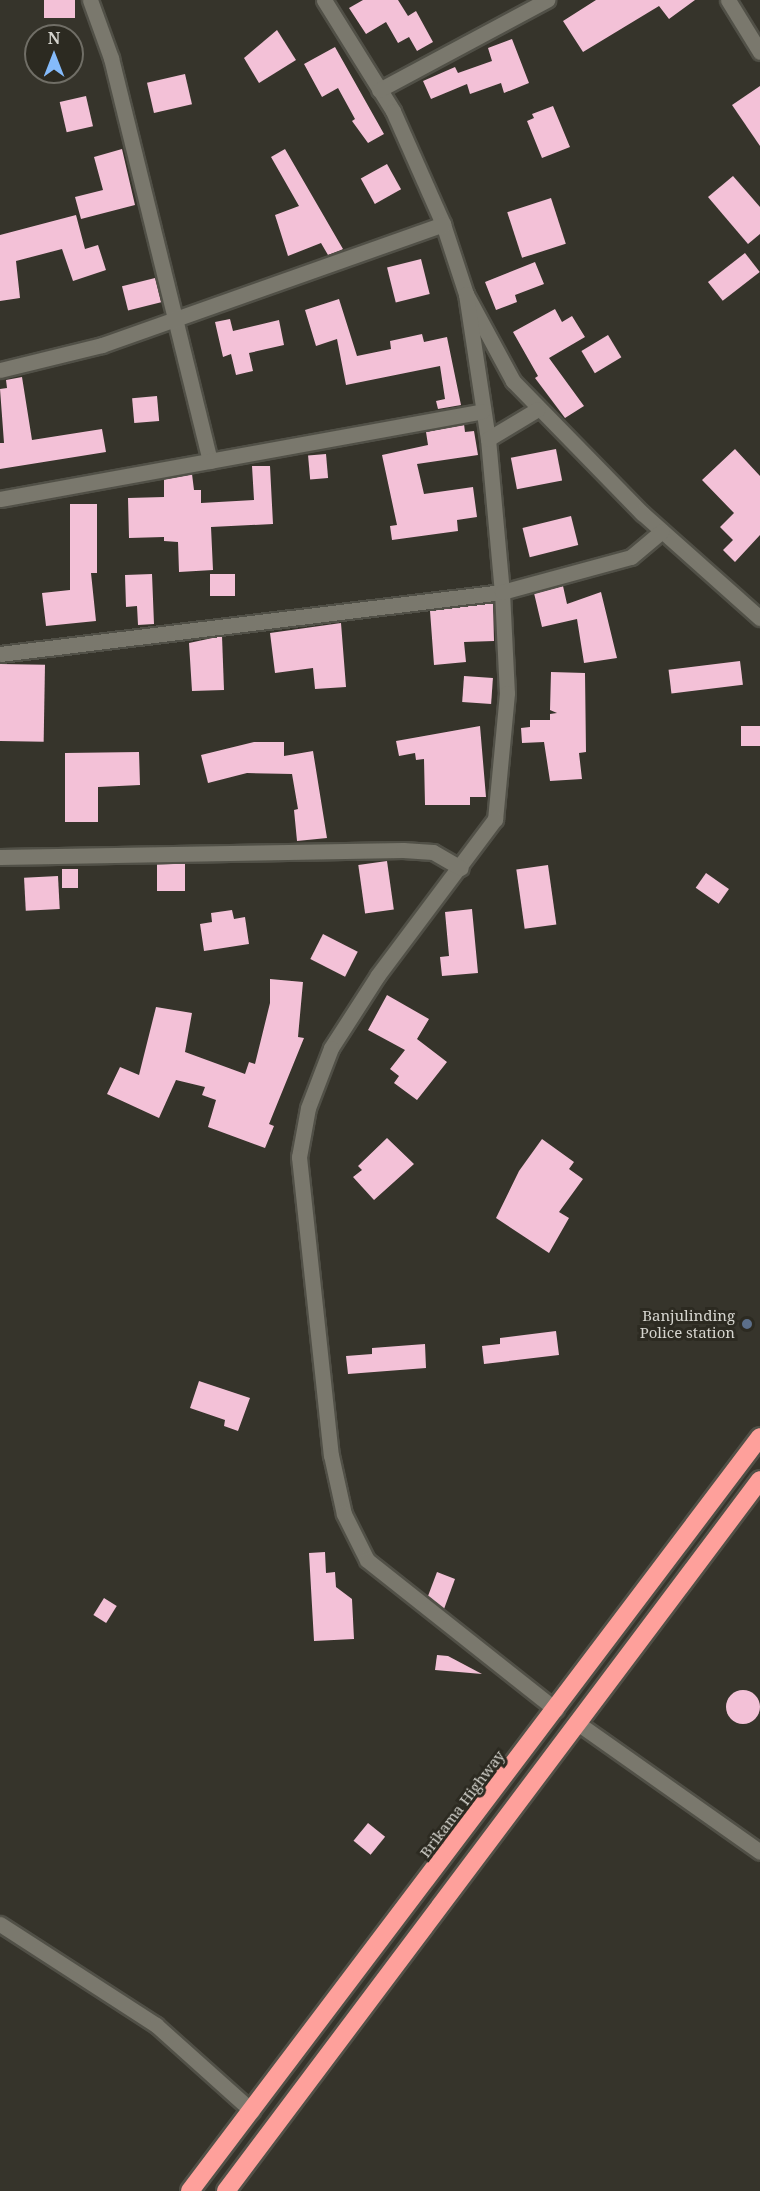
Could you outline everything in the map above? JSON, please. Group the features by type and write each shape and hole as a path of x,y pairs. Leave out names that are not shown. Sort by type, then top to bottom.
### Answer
{"highway":[{"name":"Brikama Highway","path":"190,2191 556,1710 760,1437"},
{"path":"226,2191 760,1480"},
{"path":"676,1550 696,1565"}],"street":[{"path":"90,0 111,58 173,320 210,461"},
{"path":"324,0 393,111 443,224 466,294 513,381 538,409 662,531 760,618"},
{"path":"379,90 547,0"},
{"path":"728,0 760,52"},
{"path":"0,370 102,345 443,224"},
{"path":"466,294 488,439 502,592 507,693 495,819 378,975 331,1048 308,1108 299,1157 331,1455 344,1514 367,1560 556,1710"},
{"path":"488,439 538,409"},
{"path":"0,499 482,411"},
{"path":"0,654 502,592 631,557 662,531"},
{"path":"0,857 403,850 433,852 461,867"},
{"path":"576,1722 760,1852"},
{"path":"0,1924 156,2025 252,2111"}],"building":[{"path":"44,0 75,0 75,18 44,18"},
{"path":"363,0 398,0 408,16 416,11 433,42 417,51 409,37 398,43 386,22 366,34 349,8"},
{"path":"596,0 695,0 669,19 659,6 583,52 563,21"},
{"path":"277,30 296,60 259,83 244,58"},
{"path":"512,39 529,83 504,93 501,83 470,94 467,84 431,99 423,81 455,67 458,73 492,61 488,48"},
{"path":"335,47 384,134 368,143 352,121 355,119 338,88 322,97 304,64"},
{"path":"185,74 192,104 154,113 147,83"},
{"path":"760,86 760,146 732,105"},
{"path":"86,96 93,126 67,132 60,102"},
{"path":"553,106 570,147 542,158 527,121 534,118 532,114"},
{"path":"122,149 135,205 81,219 75,197 103,190 94,157"},
{"path":"285,149 343,249 328,255 321,243 288,256 275,215 299,206 271,157"},
{"path":"387,164 401,189 375,204 361,179"},
{"path":"733,176 760,207 760,234 748,244 708,197"},
{"path":"551,198 566,244 522,258 507,212"},
{"path":"76,215 85,249 98,245 106,270 73,281 62,249 16,261 20,298 0,301 0,235"},
{"path":"745,253 760,272 723,301 708,282"},
{"path":"421,259 430,294 396,302 387,267"},
{"path":"535,262 544,284 515,295 517,302 496,310 485,282"},
{"path":"155,278 161,302 128,310 122,286"},
{"path":"339,299 357,356 391,349 390,341 422,334 424,342 447,337 461,405 438,409 436,401 445,399 440,366 346,385 337,339 316,346 305,310"},
{"path":"555,309 562,322 572,316 585,337 549,358 584,406 565,418 535,378 538,376 513,332"},
{"path":"230,319 233,331 279,320 284,345 249,353 253,371 236,375 231,354 223,357 215,322"},
{"path":"608,335 621,357 595,373 581,351"},
{"path":"22,377 32,440 102,429 106,452 0,469 0,443 4,443 0,389 7,388 6,380"},
{"path":"157,396 159,421 134,423 132,398"},
{"path":"464,424 465,432 474,431 478,455 417,464 424,494 473,487 477,517 457,520 458,531 392,540 390,526 397,525 382,455 428,445 426,432"},
{"path":"556,449 562,480 517,489 511,458"},
{"path":"735,449 760,476 760,535 735,562 723,550 733,540 720,527 734,513 702,480"},
{"path":"326,454 328,478 310,479 308,456"},
{"path":"252,466 270,466 273,524 211,527 213,570 179,572 178,542 164,541 164,537 129,538 128,498 164,497 164,479 192,474 194,490 201,490 201,503 254,500"},
{"path":"70,504 97,504 97,573 91,573 96,621 46,626 42,593 70,590"},
{"path":"571,516 578,545 530,557 522,528"},
{"path":"152,574 154,624 138,625 137,606 126,607 125,575"},
{"path":"210,574 235,574 235,596 210,596"},
{"path":"563,586 567,604 601,592 617,658 584,663 577,619 542,627 534,593"},
{"path":"493,603 494,641 464,642 466,662 434,665 430,611"},
{"path":"341,623 346,687 315,689 313,668 275,673 270,633"},
{"path":"222,636 224,690 192,691 189,643"},
{"path":"740,661 743,685 671,694 669,670"},
{"path":"0,664 45,665 44,742 0,741"},
{"path":"551,672 585,673 586,752 579,753 582,779 550,781 544,742 522,743 521,728 530,727 530,720 550,720 550,714 557,713 550,710"},
{"path":"464,676 493,678 491,704 462,702"},
{"path":"480,726 486,797 470,797 470,805 425,805 424,759 416,760 415,753 399,756 396,741"},
{"path":"741,726 760,726 760,746 741,746"},
{"path":"254,742 284,742 284,756 313,751 327,838 297,841 294,810 298,809 292,774 247,773 208,783 201,755"},
{"path":"139,752 140,785 98,787 98,822 65,822 65,753"},
{"path":"387,861 394,910 365,914 358,865"},
{"path":"157,864 185,864 185,891 157,891"},
{"path":"548,865 556,924 525,929 516,869"},
{"path":"62,869 78,869 78,888 62,888"},
{"path":"706,873 729,889 719,904 696,888"},
{"path":"58,876 60,909 26,911 24,878"},
{"path":"472,909 478,973 442,976 440,957 449,956 445,912"},
{"path":"232,910 234,919 245,917 249,944 204,951 200,924 212,922 211,913"},
{"path":"323,934 358,952 345,977 310,959"},
{"path":"270,979 303,982 298,1037 304,1038 269,1124 274,1126 265,1148 208,1127 216,1100 202,1095 205,1087 176,1080 159,1118 107,1094 120,1067 139,1075 156,1007 192,1013 185,1052 245,1074 249,1062 255,1064 270,1003"},
{"path":"387,995 429,1019 417,1039 447,1062 417,1100 394,1083 399,1076 390,1069 405,1050 368,1030"},
{"path":"387,1138 414,1164 374,1200 353,1177 362,1170 358,1166"},
{"path":"542,1139 574,1162 569,1169 583,1179 559,1212 569,1218 549,1253 496,1218 519,1171"},
{"path":"556,1331 559,1355 484,1364 482,1346 500,1344 500,1338"},
{"path":"425,1344 426,1368 348,1374 346,1356 372,1354 372,1348"},
{"path":"199,1381 250,1398 238,1431 224,1426 225,1420 190,1408"},
{"path":"325,1552 326,1573 335,1572 336,1587 352,1599 354,1639 314,1641 309,1553"},
{"path":"437,1572 455,1579 444,1609 428,1596"},
{"path":"104,1598 117,1606 106,1623 93,1615"},
{"path":"437,1655 448,1656 482,1674 435,1670"},
{"path":"743,1690 755,1695 760,1707 755,1719 743,1724 731,1719 726,1707 731,1695"},
{"path":"368,1823 385,1837 371,1855 354,1841"}],"place":[{"name":"Banjulinding Police station","path":"747,1324"}]}
